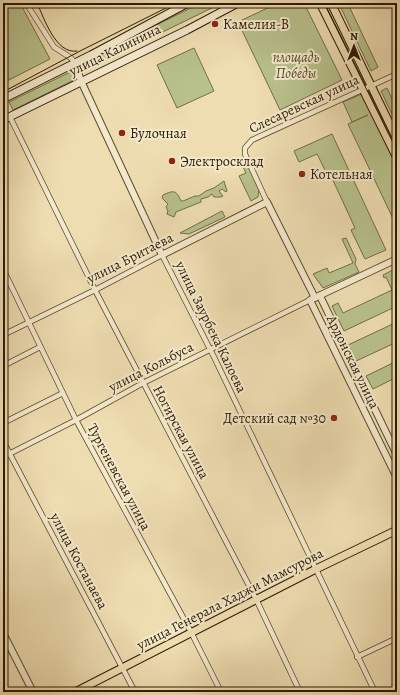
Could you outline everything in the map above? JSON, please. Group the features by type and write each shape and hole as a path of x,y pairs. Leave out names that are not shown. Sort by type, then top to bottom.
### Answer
{"main road":[{"name":"улица Калинина","path":"3,99 75,63 188,3"},
{"name":"улица Калинина","path":"6,118 187,30 238,3"},
{"path":"320,3 397,158"},
{"path":"331,3 397,139"},
{"name":"улица Генерала Хаджи Мамсурова","path":"75,692 256,599 397,530"}],"street":[{"name":"улица Заурбека Калоева","path":"26,3 54,46 71,58 75,63 162,255 210,350 375,692"},
{"name":"Слесаревская улица","path":"245,148 252,140 397,74"},
{"name":"Ногирская улица","path":"6,118 256,599 300,692"},
{"name":"Ардонская улица","path":"245,148 247,160 267,202 397,455"},
{"name":"улица Бритаева","path":"3,335 95,290 267,202"},
{"name":"улица Кольбуса","path":"3,457 76,420 143,383 397,258"},
{"name":"Тургеневская улица","path":"3,270 76,420 191,632 221,692"},
{"name":"Ардонская улица","path":"315,298 397,478"},
{"path":"3,366 40,347"},
{"path":"3,423 63,393"},
{"name":"улица Костанаева","path":"3,441 135,692"},
{"path":"3,633 33,692"},
{"path":"357,657 397,638"}],"green space":[{"path":"3,3 20,3 50,59 3,83"},
{"path":"201,3 222,3 89,68 85,60"},
{"name":"площадь Победы","path":"278,3 304,3 342,80 280,110 238,22"},
{"path":"348,4 378,67 371,71 341,8"},
{"path":"194,48 214,91 177,108 157,65"},
{"path":"72,71 76,79 13,110 9,102"},
{"path":"387,88 397,110 397,125 381,91"},
{"path":"364,93 371,113 397,167 397,227 348,124 368,115 352,122 343,102"},
{"path":"332,134 386,250 365,259 351,230 355,228 331,176 325,178 323,173 326,172 317,154 299,162 294,151"},
{"path":"246,161 259,190 258,197 251,201 239,176 246,173 241,163"},
{"path":"224,181 227,191 226,192 222,189 219,191 223,196 214,197 212,194 201,199 201,202 176,212 174,217 167,214 168,211 166,207 168,204 162,198 163,195 174,192 178,195 181,201 183,201 199,196"},
{"path":"222,211 225,217 189,234 180,233"},
{"path":"346,238 356,259 355,264 359,272 323,288 313,274 327,268 329,273 353,263 342,239"},
{"path":"397,268 397,306 344,331 332,306 338,303 343,313 392,290 386,277 384,278 383,275"},
{"path":"397,322 397,342 356,361 348,345"},
{"path":"397,361 397,377 373,389 366,376"}],"tram line":[{"path":"37,3 47,26 57,42 70,51 77,51"},
{"path":"3,92 82,50 176,3"},
{"path":"324,3 397,151"}],"place":[{"name":"Камелия-В","path":"215,24"},
{"name":"Булочная","path":"122,133"},
{"name":"Электросклад","path":"172,161"},
{"name":"Котельная","path":"302,174"},
{"name":"Детский сад №30","path":"334,418"}]}
